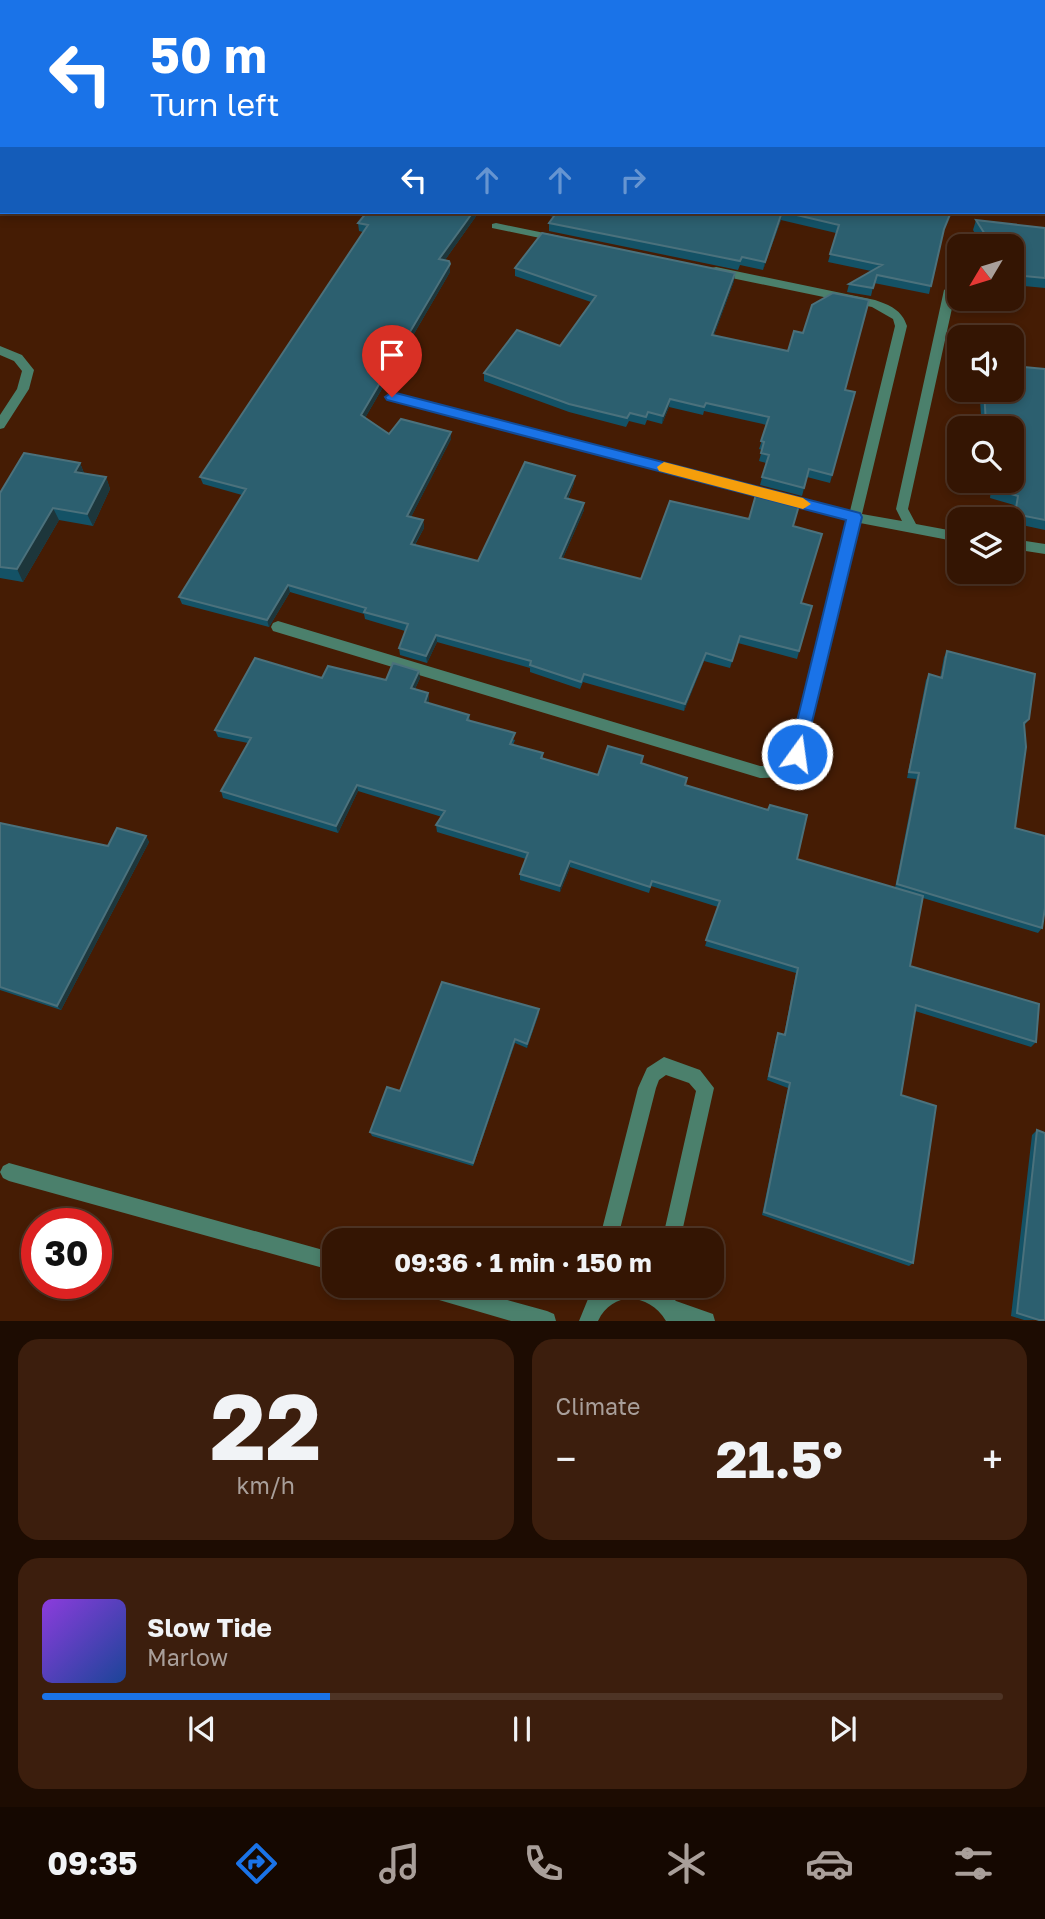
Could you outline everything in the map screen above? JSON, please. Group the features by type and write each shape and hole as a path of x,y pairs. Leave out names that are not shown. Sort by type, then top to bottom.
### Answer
{"street":[{"path":"496,226 578,242"},
{"path":"278,627 760,772 777,772 791,766 797,754 855,517 901,326 900,318 894,312 875,304 699,268"},
{"path":"913,530 902,509 947,304"},
{"path":"0,350 18,358 28,370 23,389 0,425"},
{"path":"392,397 855,517 947,535"},
{"path":"1024,546 1045,549"},
{"path":"611,1228 647,1088 653,1074 664,1066 694,1076 705,1088 674,1228"},
{"path":"9,1172 322,1259"},
{"path":"465,1298 547,1321"},
{"path":"589,1316 594,1298"},
{"path":"589,1316 602,1298"},
{"path":"664,1298 675,1315 706,1321"}],"building":[{"path":"365,214 472,214 439,259 449,261 450,264 361,415 389,434 401,419 451,432 407,516 423,520 411,544 478,561 525,462 575,476 565,498 584,503 560,558 641,579 670,501 749,519 757,491 800,502 793,526 822,534 801,603 812,606 799,651 740,636 732,661 706,653 685,704 584,674 581,682 530,665 531,661 436,635 426,656 399,648 408,624 364,612 366,608 288,585 267,620 179,597 246,489 200,477 368,225 358,223"},
{"path":"556,214 781,214 765,262 742,257 740,261 549,223"},
{"path":"792,214 950,214 944,229 931,286 877,275 873,288 849,284 882,265 830,254 839,225"},
{"path":"976,220 1045,228 1045,278 1024,276 1024,234 985,234"},
{"path":"542,233 735,273 712,335 788,351 794,331 803,333 812,305 833,293 869,300 845,390 855,392 832,475 809,469 804,488 762,477 769,455 761,453 764,442 761,441 769,417 706,403 704,407 670,399 663,416 648,412 646,417 630,413 627,418 569,404 484,373 517,330 560,346 596,296 515,268"},
{"path":"1024,367 1045,369 1045,520 1024,516 1024,507 1016,507 1018,496 1008,493 1024,493 1024,416 986,416 985,402 1024,402"},
{"path":"24,453 80,463 75,472 106,477 87,514 53,508 17,569 0,567 0,493"},
{"path":"947,651 1035,674 1029,719 1024,723 1026,747 1015,828 1045,836 1045,908 1042,928 897,884 919,773 909,772 929,674 942,678"},
{"path":"255,658 322,678 328,666 386,680 393,663 419,671 411,688 428,693 425,702 469,715 467,720 515,733 510,744 543,753 541,758 598,775 608,746 643,756 641,763 687,778 685,785 768,810 770,805 807,815 797,859 923,896 910,966 1039,1004 1036,1042 916,1005 901,1095 936,1106 913,1263 764,1212 790,1083 769,1076 778,1033 785,1035 798,968 706,940 720,901 652,881 650,887 570,861 560,886 520,874 528,853 436,825 445,811 357,785 336,826 221,791 251,738 215,730"},
{"path":"0,823 108,846 117,828 146,836 57,1006 0,987"},
{"path":"442,982 539,1009 527,1044 515,1039 473,1163 370,1132 387,1087 400,1091"},
{"path":"1037,1130 1045,1133 1045,1320 1017,1313"}],"slow traffic":[{"path":"664,467 803,504"}],"route":[{"path":"392,397 855,517 797,754"}]}
